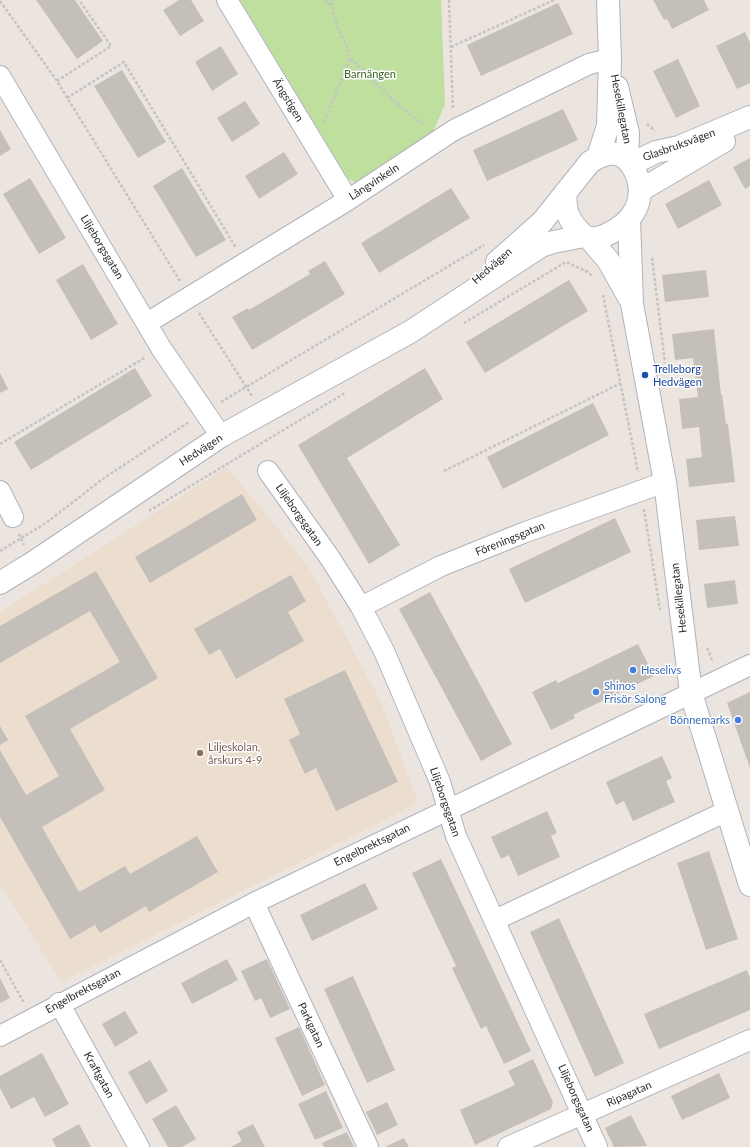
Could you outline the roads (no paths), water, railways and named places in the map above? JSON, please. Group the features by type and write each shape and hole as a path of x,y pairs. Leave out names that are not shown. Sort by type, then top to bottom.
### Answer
{"main road":[{"name":"Hesekillegatan","path":"598,157 607,132 610,59 608,0"},
{"name":"Hesekillegatan","path":"610,59 628,134 629,161"},
{"name":"Glasbruksvägen","path":"629,161 656,152 679,147 750,117"},
{"name":"Glasbruksvägen","path":"641,190 750,125"},
{"path":"598,157 608,153 629,161 641,190"},
{"name":"Hedvägen","path":"410,332 476,280 542,222 590,162 598,157"},
{"name":"Hedvägen","path":"0,583 34,562 221,436 410,332 541,246 553,242 602,236 611,232 629,219 639,201 641,190"},
{"path":"566,192 565,204 569,218 587,237"},
{"name":"Hesekillegatan","path":"629,219 632,304 665,482 691,693 750,885"},
{"name":"Hesekillegatan","path":"587,237 608,260 632,304"}],"street":[{"name":"Ängstigen","path":"227,0 348,200"},
{"name":"Långvinkeln","path":"147,323 348,200 448,134 589,64 610,59"},
{"name":"Liljeborgsgatan","path":"0,76 161,348 221,436"},
{"name":"Liljeborgsgatan","path":"268,471 330,558 361,607 384,650 440,782 456,836 597,1147"},
{"name":"Föreningsgatan","path":"361,607 447,564 523,533 665,482"},
{"path":"0,491 14,517"},
{"name":"Engelbrektsgatan","path":"0,1036 254,903 448,808 750,665"},
{"path":"495,920 727,811"},
{"name":"Parkgatan","path":"254,903 368,1147"},
{"name":"Kraftgatan","path":"59,1004 139,1147"},
{"name":"Ripagatan","path":"508,1147 750,1040"}],"place":[{"name":"Trelleborg Hedvägen","path":"645,375"},
{"name":"Heselivs","path":"633,670"},
{"name":"Shinos Frisör Salong","path":"596,692"},
{"name":"Bönnemarks","path":"738,720"},
{"name":"Liljeskolan, årskurs 4-9","path":"200,753"}],"park label":[{"name":"Barnängen","path":"370,74"}]}
